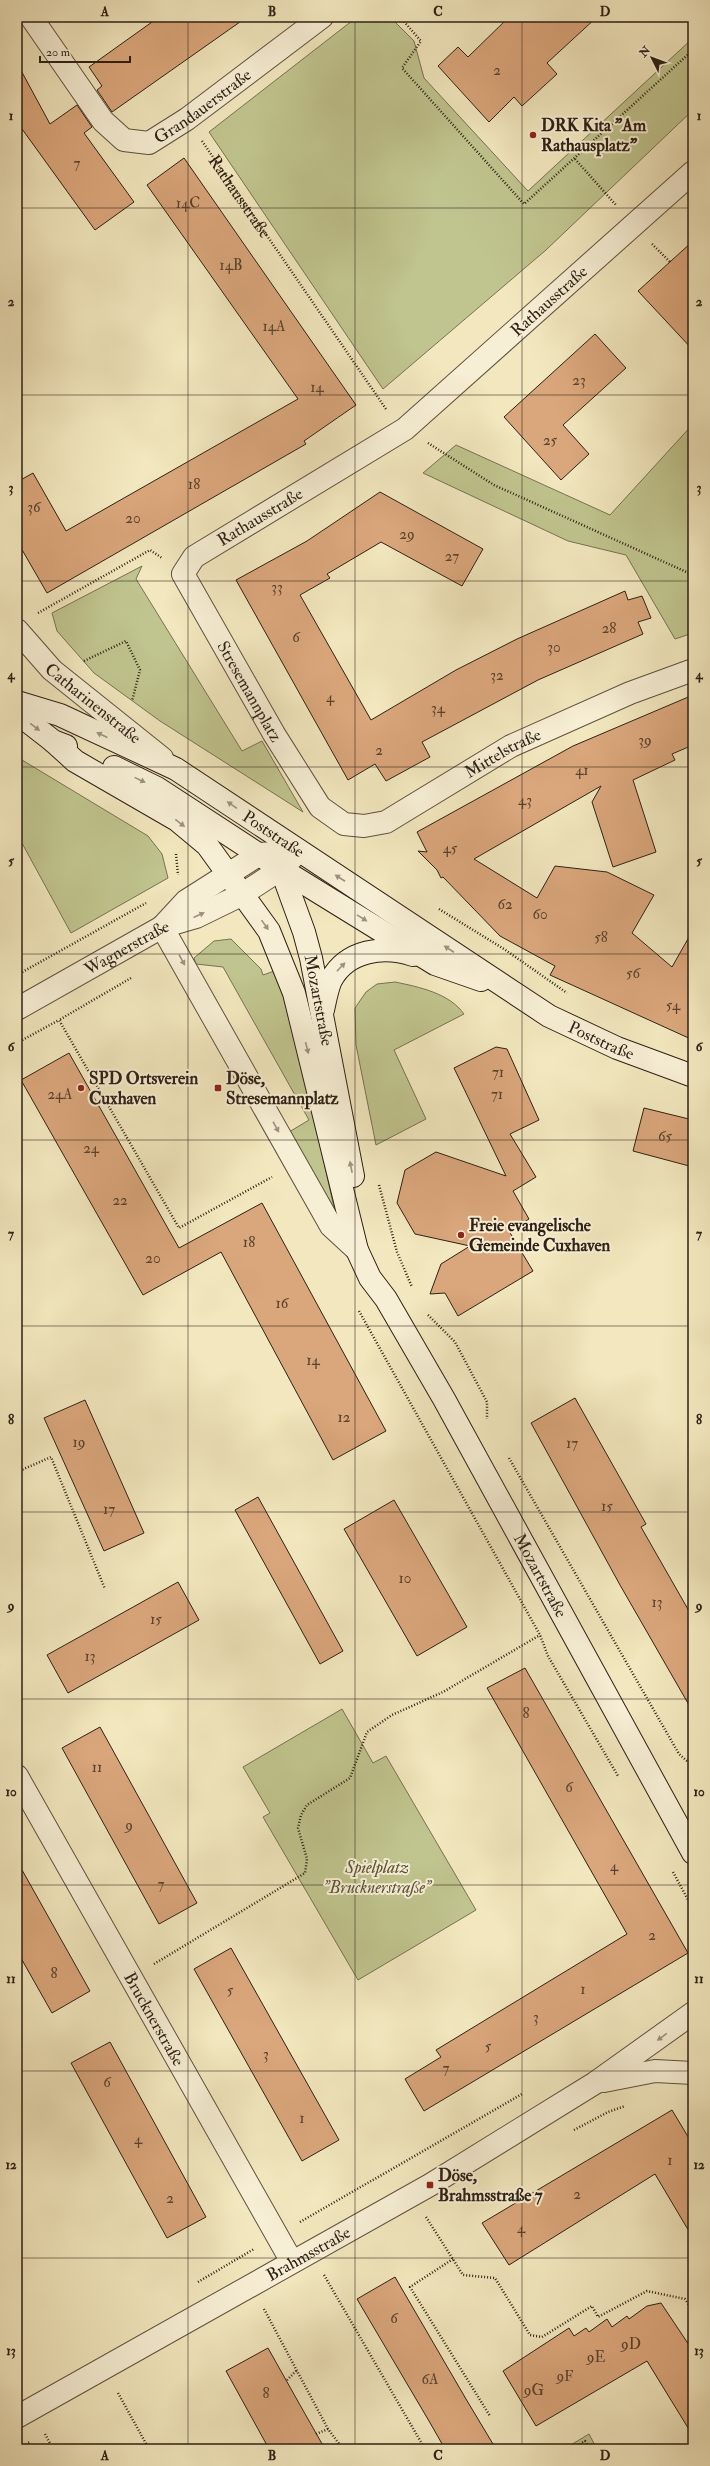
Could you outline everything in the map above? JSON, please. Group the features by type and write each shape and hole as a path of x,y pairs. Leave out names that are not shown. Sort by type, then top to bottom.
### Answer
{"street":[{"name":"Grandauerstraße","path":"31,17 103,121 124,140 149,143 187,119 322,17"},
{"name":"Rathausstraße","path":"183,574 194,557 405,429 693,172"},
{"name":"Stresemannplatz","path":"183,574 274,734 320,807"},
{"name":"Catharinenstraße","path":"25,623 52,670 176,769"},
{"name":"Mittelstraße","path":"320,807 344,824 364,826 386,822 511,746 630,693 693,670"},
{"name":"Poststraße","path":"17,702 60,715 176,769 549,1016 617,1048 693,1076"},
{"name":"Poststraße","path":"17,713 54,741 156,788 280,868 435,964 516,993"},
{"name":"Mozartstraße","path":"54,741 75,761 177,820 207,845 241,895 269,931 294,993 357,1250 370,1278 386,1299 452,1412 693,1853"},
{"path":"162,927 186,901 260,854 299,851"},
{"name":"Wagnerstraße","path":"17,1009 162,927 196,917 241,895 280,868 299,851"},
{"name":"Mozartstraße","path":"280,868 304,932 322,1015 361,1216 386,1299"},
{"name":"Mozartstraße","path":"162,927 331,1226 357,1250"},
{"path":"322,1015 330,981 338,969 349,959 378,949 408,953 435,964"},
{"name":"Brucknerstraße","path":"17,1776 292,2262"},
{"name":"Brahmsstraße","path":"17,2417 430,2185 595,2083 693,2013"},
{"name":"Brahmsstraße","path":"595,2083 655,2071 693,2073"}],"path":[{"path":"400,17 421,41 402,68 524,204 693,50"},
{"name":"Rathausstraße","path":"187,119 383,406 405,429"},
{"path":"575,159 634,225"},
{"path":"661,253 670,262"},
{"path":"405,429 494,484 693,575"},
{"path":"25,623 150,550 183,574"},
{"path":"79,663 126,640 140,670 130,708"},
{"path":"17,975 152,899"},
{"path":"17,1043 132,977"},
{"path":"59,1020 179,1228 275,1176"},
{"path":"378,1184 397,1252 413,1288"},
{"path":"355,1304 540,1635 548,1656 619,1779"},
{"path":"422,1309 455,1342 487,1402 487,1418 490,1425"},
{"path":"506,1452 675,1747 693,1766"},
{"path":"17,1472 51,1457 105,1589"},
{"path":"131,1978 305,1873 307,1859 298,1828 301,1815 307,1805 350,1778 367,1732 392,1715 443,1692 540,1635"},
{"path":"669,1865 693,1909"},
{"path":"192,2286 525,2092"},
{"path":"426,2217 463,2275 495,2278 530,2335 542,2337 592,2306 598,2317 647,2291 684,2299 693,2311"},
{"path":"453,2259 410,2287 490,2416"},
{"name":"Brahmsstraße","path":"324,2275 425,2449"},
{"path":"264,2309 328,2429 343,2449"},
{"path":"287,2380 297,2370"},
{"path":"118,2393 149,2449"},
{"path":"316,2434 328,2429"},
{"path":"45,2434 53,2449"},
{"path":"572,2449 585,2441 590,2449"}],"green space":[{"path":"357,17 390,17 414,41 424,78 528,191 693,38 693,110 546,250 383,389 209,132"},
{"path":"693,424 693,633 675,639 626,555 568,541 423,473 456,445 610,515"},
{"path":"142,566 136,579 242,751 262,741 303,812 160,721 94,673 57,631 52,613"},
{"path":"17,757 148,836 162,854 168,878 71,933 17,834"},
{"path":"231,939 261,969 263,975 277,970 289,1005 335,1212 289,1132 309,1120 223,967 196,964 194,958 214,941"},
{"path":"395,982 414,986 442,996 458,1007 464,1014 394,1050 426,1119 376,1145 356,1045 355,1008 366,992 377,984"},
{"name":"Spielplatz \"Brucknerstraße\"","path":"342,1709 373,1763 386,1756 476,1910 358,1980 263,1817 270,1813 243,1767"},
{"path":"589,2434 597,2449 564,2449"}],"building":[{"path":"159,17 247,17 112,112 97,90 102,86 89,67"},
{"path":"509,17 597,17 547,63 557,74 522,106 514,97 489,122 438,66 458,47 468,57"},
{"path":"17,63 50,124 77,105 92,127 84,133 134,202 95,230 17,122"},
{"path":"184,158 356,405 304,441 306,444 47,593 17,541 17,482 33,473 66,531 298,399 147,185"},
{"path":"693,241 693,350 638,291"},
{"path":"595,334 626,368 563,425 589,454 561,480 504,417"},
{"path":"380,492 483,549 462,586 381,542 327,574 330,578 300,595 371,720 456,670 517,639 625,591 628,600 642,596 651,618 638,622 643,634 538,680 422,742 430,757 386,781 375,764 348,780 236,580 307,541"},
{"path":"693,695 693,745 672,754 675,760 633,780 656,852 613,867 592,802 601,786 474,859 537,898 555,866 607,872 654,895 632,933 672,967 693,930 693,1040 550,975 555,966 500,936 443,877 441,878 437,870 418,851 427,852 417,832 573,746"},
{"name":"Freie evangelische Gemeinde Cuxhaven","path":"496,1047 507,1049 539,1120 510,1134 536,1177 513,1191 529,1219 509,1231 533,1271 458,1316 445,1293 430,1294 441,1264 470,1246 415,1234 397,1203 405,1170 436,1152 506,1176 454,1068"},
{"path":"69,1053 179,1248 262,1203 386,1431 333,1460 221,1252 143,1295 21,1080"},
{"path":"644,1108 693,1120 693,1167 633,1151"},
{"path":"575,1398 646,1524 641,1527 693,1618 693,1712 620,1585 531,1423"},
{"path":"85,1400 144,1533 104,1551 44,1418"},
{"path":"258,1497 343,1651 320,1664 235,1510"},
{"path":"394,1500 467,1627 417,1656 344,1529"},
{"path":"178,1582 199,1620 68,1693 47,1655"},
{"path":"525,1668 688,1953 424,2111 405,2079 441,2057 436,2050 627,1934 487,1688"},
{"path":"100,1727 197,1903 159,1924 62,1748"},
{"path":"17,1861 90,1991 52,2013 17,1951"},
{"path":"231,1948 339,2140 302,2161 194,1969"},
{"path":"110,2042 206,2217 167,2238 71,2063"},
{"path":"672,2110 693,2145 693,2238 655,2174 509,2265 482,2223"},
{"path":"395,2277 496,2449 445,2449 357,2299"},
{"path":"661,2303 693,2351 693,2436 647,2361 536,2426 503,2371 569,2328 574,2336 586,2328 589,2332 607,2319 612,2327 627,2316 629,2319 647,2306"},
{"path":"268,2348 325,2449 269,2449 226,2371"}],"place":[{"name":"DRK Kita \"Am Rathausplatz\"","path":"533,135"},
{"name":"SPD Ortsverein Cuxhaven","path":"81,1088"},
{"name":"Döse, Stresemannplatz","path":"218,1088"},
{"name":"Freie evangelische Gemeinde Cuxhaven","path":"461,1235"},
{"name":"Döse, Brahmsstraße 7","path":"430,2185"}]}
